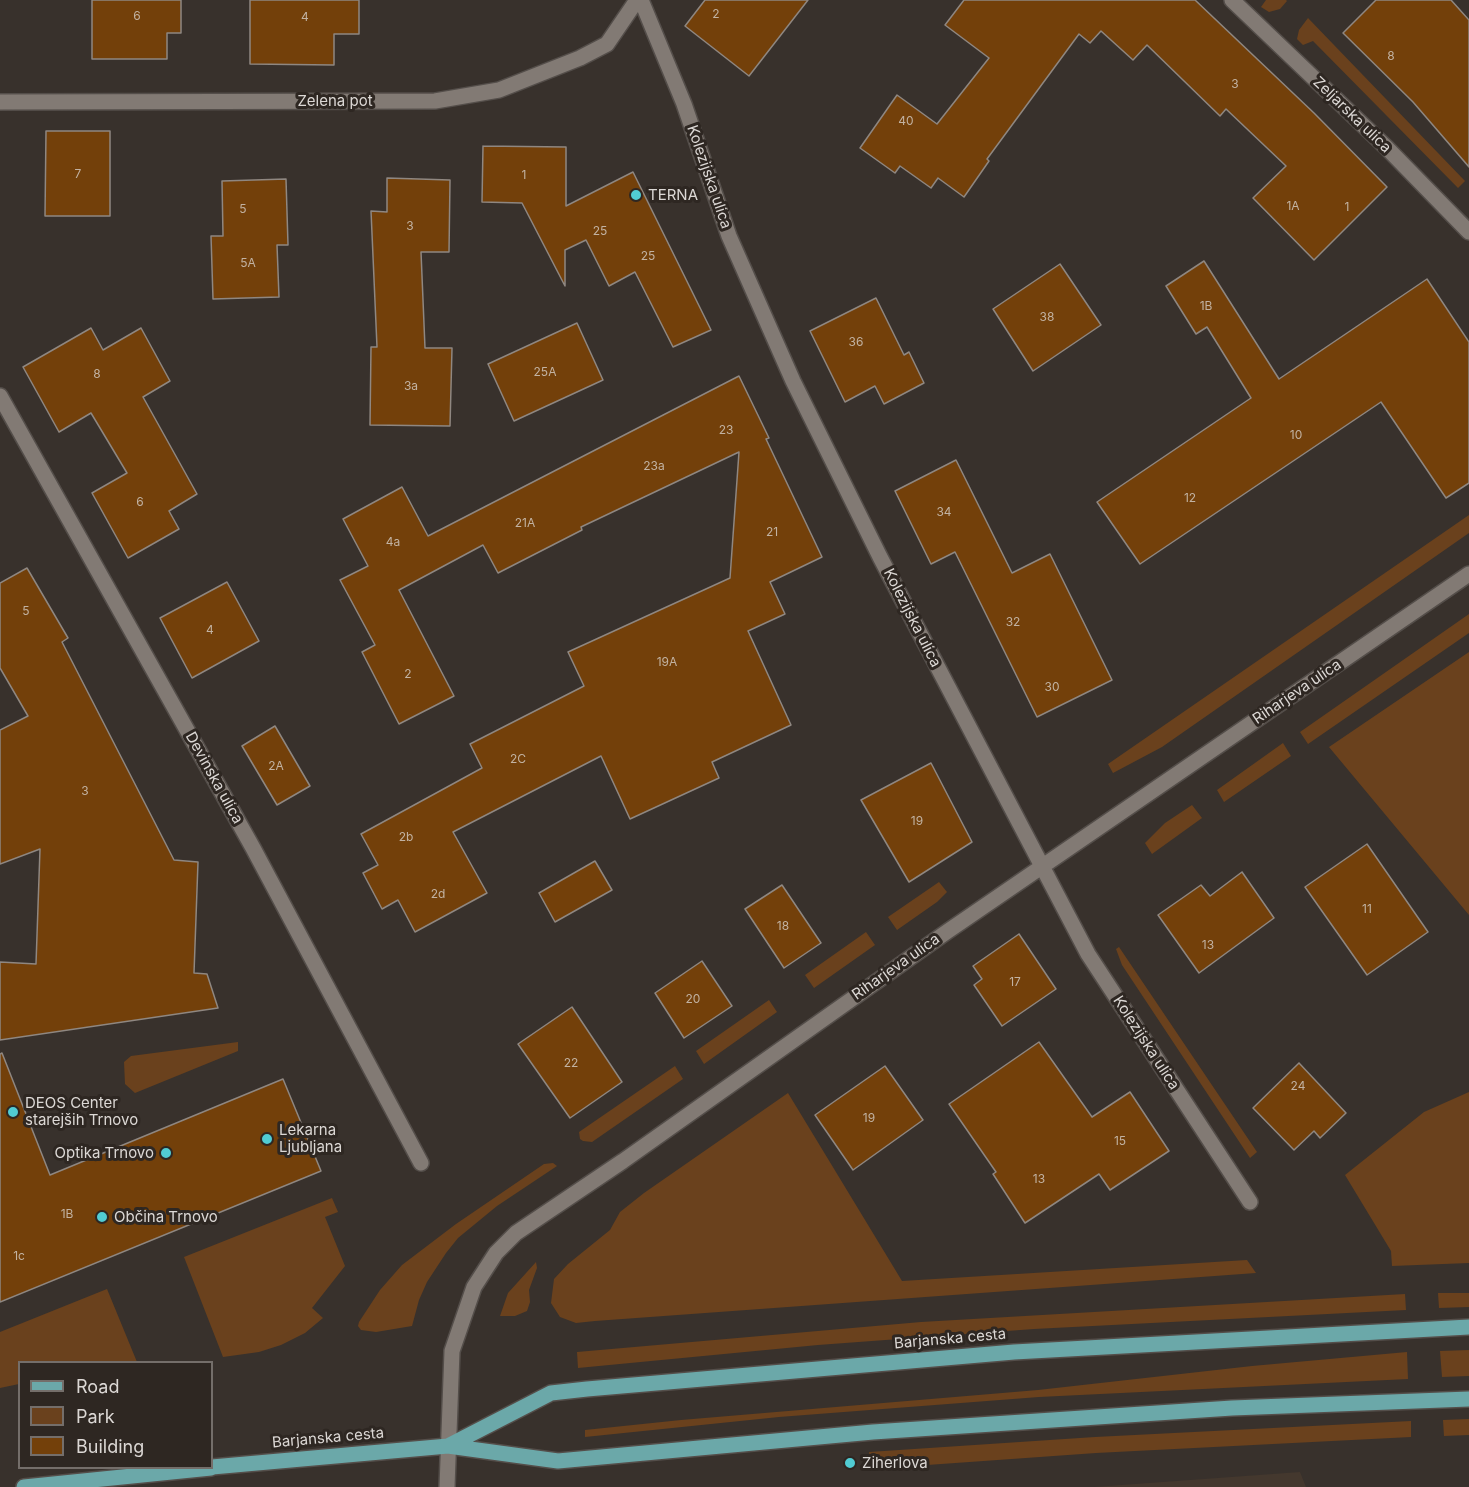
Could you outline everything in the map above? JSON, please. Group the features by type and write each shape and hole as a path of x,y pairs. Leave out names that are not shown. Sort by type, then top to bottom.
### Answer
{"main road":[{"name":"Barjanska cesta","path":"448,1446 551,1393 1038,1350 1469,1328"},
{"name":"Barjanska cesta","path":"213,1467 448,1446 558,1461 873,1432 1232,1408 1469,1399"},
{"name":"Barjanska cesta","path":"24,1487 192,1469"}],"street":[{"name":"Zelena pot","path":"0,102 435,101 499,90 608,45 639,0"},
{"name":"Kolezijska ulica","path":"639,0 684,104 729,236 793,381 880,557 1088,954 1250,1202"},
{"name":"Zeljarska ulica","path":"1232,0 1387,148 1469,232"},
{"name":"Devinska ulica","path":"0,396 253,848 421,1163"},
{"name":"Riharjeva ulica","path":"447,1487 452,1351 474,1287 496,1253 516,1233 624,1161 948,931 1469,574"}],"shaded area":[{"path":"1300,1472 1306,1487 1094,1487"}],"green space":[{"path":"1266,0 1287,1 1280,9 1269,12 1261,7"},
{"path":"1308,18 1465,181 1458,188 1313,41 1303,45 1297,39 1299,30"},
{"path":"1469,515 1469,533 1162,747 1113,773 1108,764"},
{"path":"1469,614 1469,633 1308,744 1300,732"},
{"path":"1469,652 1469,915 1329,747"},
{"path":"1283,743 1291,756 1224,802 1217,790"},
{"path":"1192,805 1202,818 1152,854 1145,843 1165,823"},
{"path":"939,882 947,892 937,902 897,930 888,917"},
{"path":"866,932 875,945 814,988 805,975"},
{"path":"1119,947 1257,1152 1250,1158 1122,965 1116,949"},
{"path":"769,1000 777,1012 704,1064 696,1051"},
{"path":"238,1042 238,1051 135,1093 125,1084 124,1062 131,1056"},
{"path":"675,1066 683,1079 592,1142 580,1139 579,1132"},
{"path":"1469,1092 1469,1263 1392,1266 1391,1251 1345,1175 1424,1112"},
{"path":"788,1093 902,1281 1247,1260 1256,1273 576,1323 560,1317 551,1303 554,1279 568,1264 610,1230 620,1212"},
{"path":"553,1163 557,1166 497,1206 458,1238 427,1282 412,1326 376,1332 361,1330 358,1326 359,1322 380,1290 402,1265 456,1224 544,1164"},
{"path":"332,1198 338,1212 325,1217 345,1266 312,1308 323,1318 305,1333 281,1345 259,1352 223,1357 184,1257"},
{"path":"536,1262 537,1268 529,1290 530,1302 527,1311 515,1316 500,1316 508,1293"},
{"path":"107,1289 137,1361 18,1361 18,1384 0,1388 0,1332"},
{"path":"1438,1293 1469,1293 1469,1307 1439,1308"},
{"path":"1405,1294 1406,1310 1034,1329 818,1345 578,1368 577,1352 921,1322"},
{"path":"1469,1350 1469,1376 1442,1377 1440,1351"},
{"path":"1407,1352 1408,1379 1039,1397 779,1417 585,1437 585,1430 681,1420 1038,1390 1252,1366"},
{"path":"1469,1419 1469,1435 1444,1436 1443,1420"},
{"path":"1411,1421 1411,1437 1096,1453 871,1469 869,1452 1095,1437"}],"building":[{"path":"92,0 181,0 181,33 167,33 167,59 92,59"},
{"path":"250,0 359,0 359,34 334,34 334,65 250,64"},
{"path":"705,0 808,0 749,76 685,26"},
{"path":"964,0 1195,0 1314,113 1387,187 1314,260 1253,198 1286,166 1226,109 1220,116 1147,45 1133,60 1101,31 1090,43 1079,34 987,159 989,161 964,197 938,178 931,188 900,166 895,173 860,148 897,95 937,124 989,58 945,25"},
{"path":"1376,0 1451,0 1469,20 1469,167 1413,102 1343,33"},
{"path":"46,131 110,131 110,216 45,216"},
{"path":"483,146 566,147 566,206 633,172 711,330 673,347 635,272 609,286 586,240 565,250 565,286 522,203 482,202"},
{"path":"387,178 450,180 449,252 421,252 425,348 452,348 450,426 370,425 371,347 377,347 371,211 387,212"},
{"path":"286,179 288,245 277,245 279,297 213,299 211,236 223,236 222,181"},
{"path":"1204,261 1279,379 1427,279 1469,342 1469,483 1446,498 1381,402 1140,564 1097,502 1251,398 1207,327 1196,334 1166,286"},
{"path":"1060,264 1101,325 1033,371 993,309"},
{"path":"876,298 904,355 909,352 924,383 884,404 875,386 845,402 810,331"},
{"path":"577,323 603,380 514,421 488,364"},
{"path":"91,328 103,350 141,328 170,381 143,397 197,494 169,511 179,529 128,558 92,493 127,473 91,413 59,432 23,367"},
{"path":"739,376 822,557 770,582 785,614 748,631 791,725 712,762 719,778 630,819 601,756 453,832 487,893 415,932 398,900 382,909 363,873 378,865 361,834 482,768 470,744 584,686 568,652 730,578 739,452 581,527 582,530 498,573 483,545 399,590 454,696 399,724 362,652 375,645 340,580 368,566 343,519 402,487 428,536"},
{"path":"956,460 1012,573 1050,554 1112,680 1037,717 955,552 931,564 895,491"},
{"path":"27,568 68,638 62,642 174,860 198,862 194,973 207,974 218,1008 0,1040 0,962 36,964 40,849 0,864 0,730 28,716 0,668 0,583"},
{"path":"227,582 259,641 192,678 160,618"},
{"path":"275,726 310,786 277,805 242,746"},
{"path":"931,763 972,842 909,882 861,800"},
{"path":"1367,844 1428,932 1367,975 1305,887"},
{"path":"595,861 612,890 555,922 539,893"},
{"path":"1242,872 1274,918 1199,973 1158,915 1201,885 1210,896"},
{"path":"782,885 821,943 784,968 745,909"},
{"path":"1019,934 1056,989 1002,1026 974,985 982,979 973,966"},
{"path":"702,961 732,1006 684,1038 655,993"},
{"path":"572,1007 622,1082 570,1118 518,1044"},
{"path":"1039,1042 1092,1117 1130,1092 1169,1151 1110,1190 1099,1174 1025,1223 993,1174 996,1172 949,1104"},
{"path":"2,1053 50,1175 283,1079 321,1171 0,1302 0,1054"},
{"path":"1299,1063 1346,1113 1320,1138 1314,1131 1294,1150 1253,1108"},
{"path":"885,1066 923,1120 853,1170 815,1115"}],"place":[{"name":"TERNA","path":"636,195"},
{"name":"DEOS Center starejših Trnovo","path":"13,1112"},
{"name":"Lekarna Ljubljana","path":"267,1139"},
{"name":"Optika Trnovo","path":"166,1153"},
{"name":"Občina Trnovo","path":"102,1217"},
{"name":"Ziherlova","path":"850,1463"}]}
